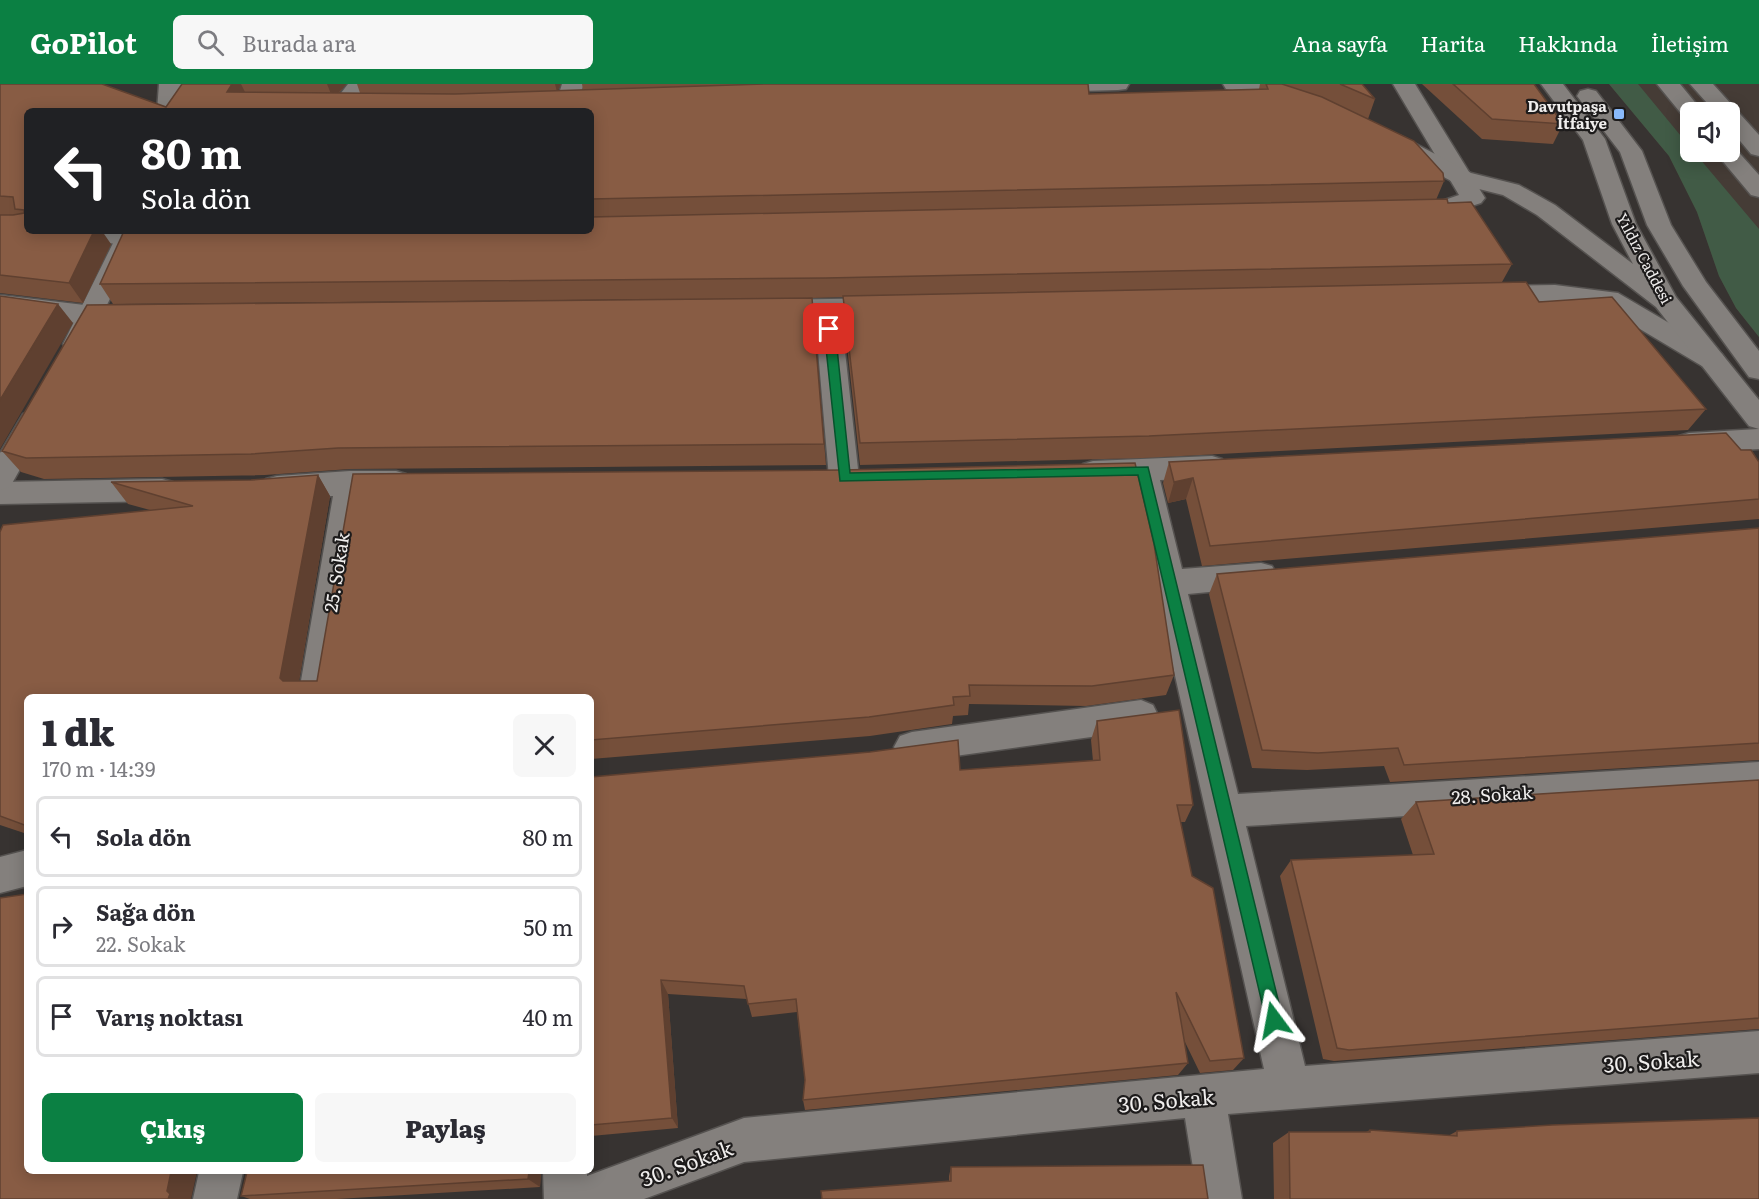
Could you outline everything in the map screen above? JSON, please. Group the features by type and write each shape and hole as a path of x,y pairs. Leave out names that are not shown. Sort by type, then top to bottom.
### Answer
{"street":[{"path":"168,108 170,84"},
{"path":"342,106 359,84"},
{"path":"1025,87 1118,84"},
{"path":"1234,84 1289,96 1327,110"},
{"path":"1390,211 1438,210 1473,198 1463,178 1404,84"},
{"name":"Yıldız Caddesi","path":"1552,84 1594,139 1624,224 1665,301 1759,419"},
{"name":"Yıldız Caddesi","path":"1579,84 1631,151 1659,225 1696,286 1759,370"},
{"path":"1668,84 1683,102"},
{"path":"1701,84 1717,102"},
{"path":"545,104 570,94 591,102"},
{"path":"319,108 365,106"},
{"path":"1740,127 1759,149"},
{"path":"1378,133 1463,178 1511,190 1546,210 1665,301"},
{"path":"1735,162 1759,190"},
{"path":"64,366 93,315 130,234"},
{"path":"160,234 189,235"},
{"path":"1466,294 1555,293 1609,299 1712,360"},
{"path":"0,303 93,315 152,314"},
{"path":"744,308 910,306"},
{"path":"827,308 844,478"},
{"path":"0,479 46,397"},
{"path":"1664,444 1759,440"},
{"path":"1060,472 1238,466"},
{"path":"1143,471 1226,811 1290,1089"},
{"path":"253,488 350,482 420,482"},
{"name":"25. Sokak","path":"316,694 350,482"},
{"path":"0,493 184,490"},
{"path":"1171,583 1289,573"},
{"path":"882,751 1201,707"},
{"name":"28. Sokak","path":"1226,811 1759,778"},
{"path":"0,875 24,869"},
{"name":"30. Sokak","path":"584,1199 744,1140 1203,1095 1759,1052"},
{"path":"1203,1095 1220,1199"},
{"path":"216,1199 221,1174"},
{"path":"565,1174 566,1199"}],"shaded area":[{"path":"1609,84 1759,84 1759,337 1736,308 1719,276 1697,212 1669,156"}],"green space":[{"path":"1609,84 1638,84 1680,135 1680,162 1702,162 1759,229 1759,337 1736,308 1719,276 1697,212 1669,156"}],"building":[{"path":"0,84 102,84 166,107 182,84 232,84 227,92 455,94 765,84 1088,84 1089,94 1268,89 1266,84 1282,84 1322,97 1414,141 1443,173 1444,181 594,199 594,108 24,108 24,210 15,209 13,197 0,196"},
{"path":"1340,84 1362,84 1375,99"},
{"path":"1453,84 1534,84 1563,124 1492,119"},
{"path":"1447,199 1448,203 1471,202 1512,264 826,278 100,284 123,234 594,234 594,217"},
{"path":"24,213 24,234 93,234 69,283 0,275 0,215"},
{"path":"1526,282 1539,302 1612,297 1706,409 1149,436 860,443 843,296"},
{"path":"0,296 58,304 0,400"},
{"path":"812,298 824,444 338,448 251,454 26,458 2,451 87,305"},
{"path":"1726,433 1741,450 1751,450 1759,462 1759,499 1210,546 1193,478 1174,482 1169,462"},
{"path":"1135,463 1154,544 1174,675 1092,686 969,685 970,696 953,697 954,705 869,717 594,740 594,694 24,694 24,825 0,816 0,532 3,525 193,506 111,482 251,480 318,475 280,678 283,681 317,681 353,474 843,470"},
{"path":"1759,528 1759,743 1404,765 1398,748 1318,753 1262,750 1217,574"},
{"path":"1179,710 1193,805 1177,805 1192,876 1213,888 1244,1058 1210,1061 1176,992 1188,1063 803,1100 805,1080 796,999 748,1004 744,986 661,980 672,1118 594,1125 594,777 870,752 958,740 960,770 1100,760 1097,721"},
{"path":"1759,780 1759,1018 1349,1050 1337,1048 1291,860 1434,854 1416,802"},
{"path":"24,894 24,1174 171,1174 167,1191 170,1194 168,1199 0,1199 0,898"},
{"path":"1759,1118 1759,1199 1290,1199 1289,1132 1370,1132 1370,1130 1457,1136 1457,1131 1552,1125"},
{"path":"1203,1165 1208,1199 822,1199 821,1191 951,1181 951,1167"},
{"path":"246,1174 529,1174 528,1179 241,1196"}],"place":[{"name":"Davutpaşa İtfaiye","path":"1619,114"}],"route":[{"path":"829,329 844,478 1143,471 1226,811 1274,1020"}]}
